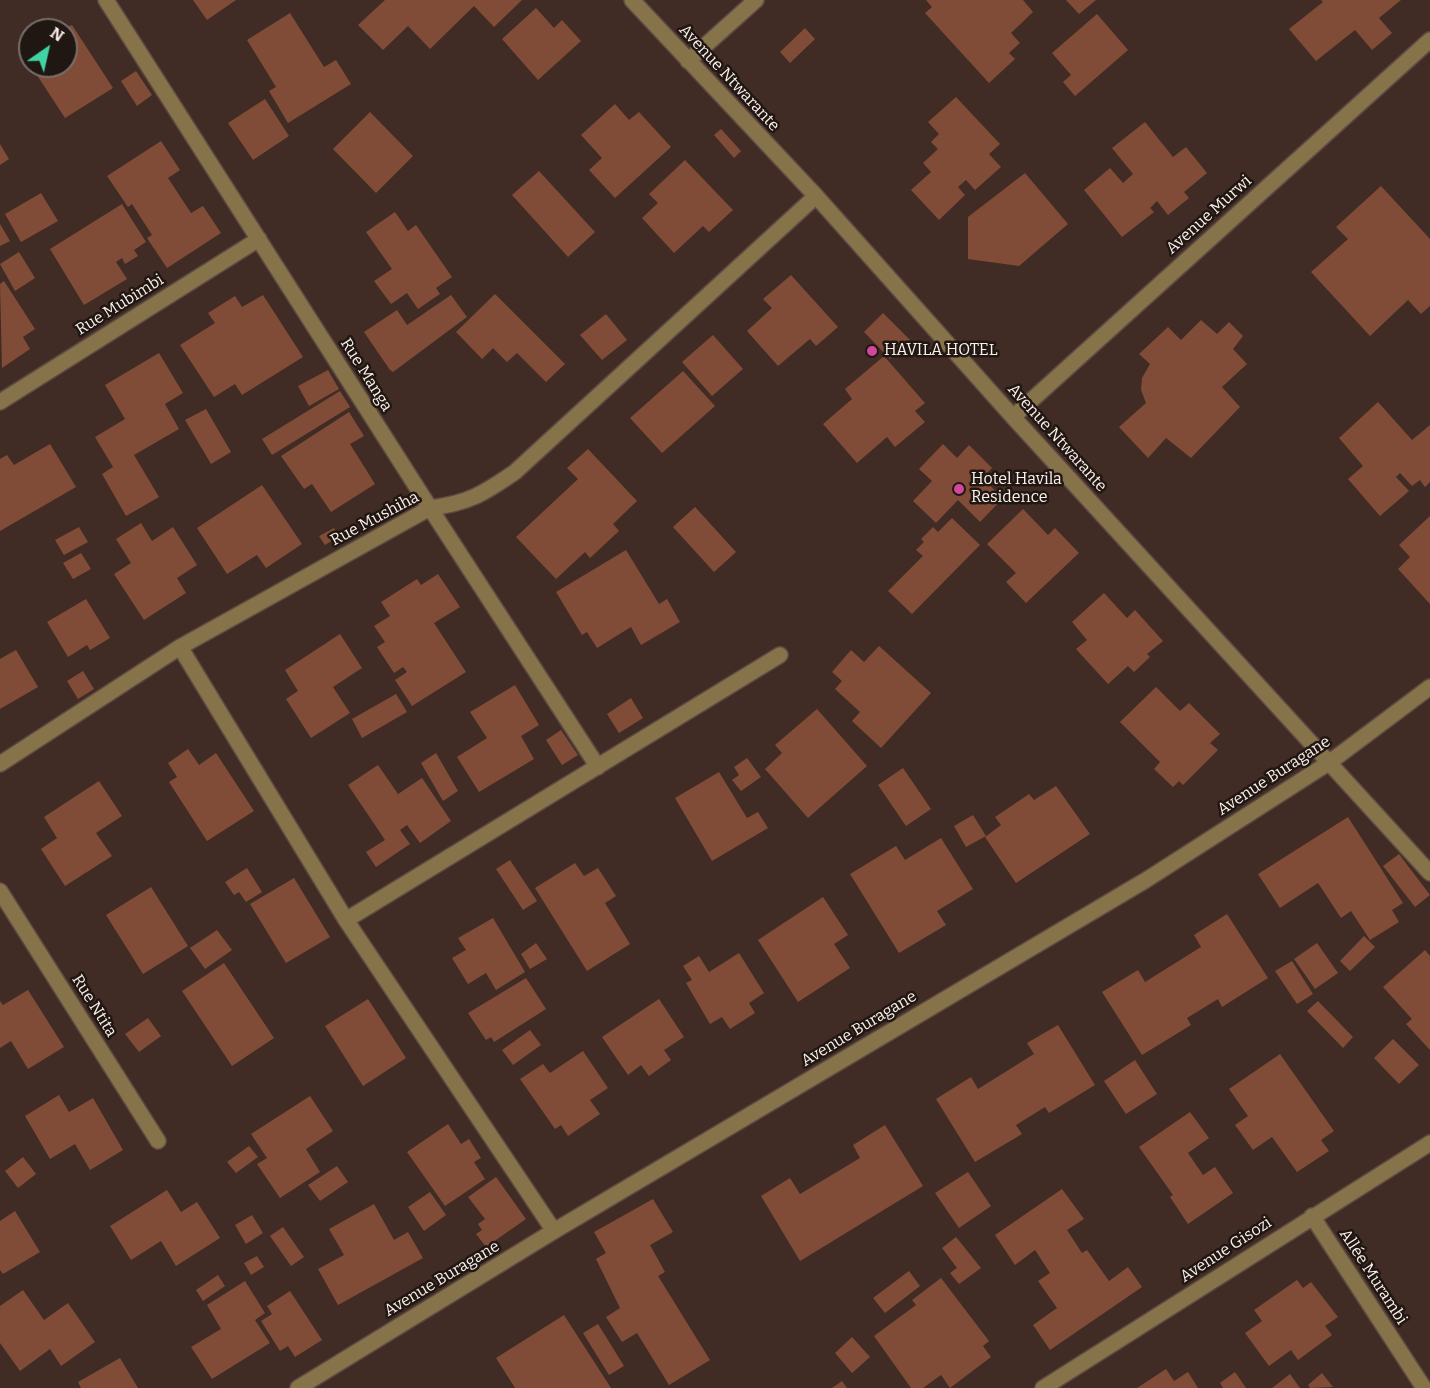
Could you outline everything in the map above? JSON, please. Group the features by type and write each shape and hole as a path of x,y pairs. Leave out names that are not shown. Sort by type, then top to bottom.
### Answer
{"street":[{"name":"Rue Manga","path":"106,0 598,767"},
{"name":"Avenue Ntwarante","path":"632,0 816,196 1013,417 1430,873"},
{"path":"688,62 756,0"},
{"name":"Avenue Murwi","path":"1013,417 1430,40"},
{"name":"Rue Mushiha","path":"0,764 180,648 430,508 456,505 479,496 515,472 816,196"},
{"name":"Rue Mubimbi","path":"0,402 259,239"},
{"path":"180,648 346,920 554,1231"},
{"path":"346,920 780,655"},
{"name":"Avenue Buragane","path":"298,1388 554,1231 1146,880 1330,762 1430,687"},
{"name":"Rue Ntita","path":"0,891 158,1141"},
{"name":"Avenue Gisozi","path":"1042,1388 1430,1143"},
{"name":"Allée Murambi","path":"1312,1216 1424,1388"}],"building":[{"path":"193,0 236,0 207,20"},
{"path":"385,0 522,0 494,27 474,6 430,49 408,26 383,50 358,25"},
{"path":"926,0 1023,0 1033,12 1011,33 1020,43 1009,53 1015,59 989,83 925,13 932,7"},
{"path":"1066,0 1096,0 1079,14"},
{"path":"1321,0 1401,0 1379,18 1392,33 1372,50 1355,30 1316,61 1289,29 1323,2"},
{"path":"536,8 554,28 562,20 581,41 538,80 502,39"},
{"path":"290,13 324,67 336,60 351,84 288,123 269,91 276,87 247,40"},
{"path":"1097,14 1128,50 1075,96 1063,82 1071,75 1052,53"},
{"path":"805,28 815,39 790,63 780,52"},
{"path":"78,34 113,88 65,118 39,78 78,78"},
{"path":"136,71 152,95 137,106 121,81"},
{"path":"956,97 1000,144 989,154 1001,167 975,190 966,180 958,187 965,195 939,220 911,190 931,172 923,163 938,149 931,142 939,134 928,122"},
{"path":"265,99 289,136 253,160 228,123"},
{"path":"615,104 629,120 639,112 671,147 615,198 589,170 602,158 581,135"},
{"path":"370,112 413,156 376,193 333,149"},
{"path":"1145,122 1173,157 1186,147 1207,173 1184,192 1189,198 1168,215 1157,201 1150,208 1154,212 1122,237 1084,190 1110,168 1123,183 1133,174 1112,148"},
{"path":"721,129 741,151 734,158 714,135"},
{"path":"161,141 180,170 168,178 191,213 203,206 221,233 167,268 147,238 152,235 132,204 128,207 107,176"},
{"path":"0,144 9,159 0,165"},
{"path":"685,160 733,210 709,232 703,226 674,253 642,218 658,203 649,194"},
{"path":"539,171 595,232 568,257 512,195"},
{"path":"1025,173 1068,224 1019,266 968,259 968,217"},
{"path":"1381,186 1430,239 1430,306 1421,314 1408,300 1370,336 1311,272 1348,239 1336,227"},
{"path":"41,193 58,221 21,242 5,214"},
{"path":"122,204 146,242 134,250 138,256 125,264 122,258 116,262 127,279 84,305 50,249"},
{"path":"395,212 408,231 416,225 452,277 436,288 440,294 418,309 407,293 391,304 374,281 392,269 366,232"},
{"path":"0,224 10,241 0,246"},
{"path":"19,252 35,278 15,291 0,264"},
{"path":"791,275 838,327 816,346 810,339 778,366 747,331 772,308 763,299"},
{"path":"4,281 35,329 23,337 30,349 2,368 0,284"},
{"path":"495,294 565,364 546,382 517,353 507,362 493,348 482,359 456,332"},
{"path":"263,295 303,357 242,395 235,384 214,397 180,345 215,323 208,313 235,296 242,307"},
{"path":"451,295 467,317 393,372 390,370 364,332 397,310 407,325"},
{"path":"883,313 910,340 890,359 864,332"},
{"path":"606,314 627,340 602,360 580,335"},
{"path":"1201,320 1217,334 1229,322 1243,336 1233,349 1247,364 1222,387 1240,407 1191,458 1166,438 1148,458 1119,427 1146,403 1141,390 1142,378 1150,364 1139,354 1168,327 1181,340"},
{"path":"713,335 743,369 712,396 682,362"},
{"path":"159,353 183,393 165,404 179,429 134,455 159,497 126,516 102,474 113,467 95,437 125,419 105,385"},
{"path":"884,356 925,403 915,411 925,422 895,447 887,437 857,463 823,424 852,399 845,389"},
{"path":"328,370 339,389 309,406 298,386"},
{"path":"683,371 715,406 662,453 630,418"},
{"path":"340,391 350,407 272,455 262,439"},
{"path":"1378,402 1412,440 1430,425 1430,482 1425,487 1420,480 1412,486 1400,473 1396,477 1409,491 1380,516 1348,479 1363,466 1339,438"},
{"path":"206,409 231,452 211,464 185,420"},
{"path":"349,412 364,436 350,444 375,484 331,512 312,484 304,489 281,456"},
{"path":"50,444 76,487 0,531 0,459 7,455 14,465"},
{"name":"Hotel Havila Residence","path":"943,444 957,458 969,445 992,468 982,478 1003,498 980,522 958,500 936,523 913,501 932,481 919,469"},
{"path":"588,449 637,501 613,524 619,531 590,558 585,552 556,579 516,537 578,479 567,468"},
{"path":"262,485 302,544 266,568 257,555 227,574 197,528"},
{"path":"695,507 736,552 714,572 673,527"},
{"path":"1023,509 1048,535 1055,528 1079,553 1026,603 1006,582 1016,573 987,544"},
{"path":"1430,516 1430,604 1398,569 1410,557 1399,545"},
{"path":"952,518 980,545 912,614 888,591 923,556 916,550 924,542 921,539 933,527 938,532"},
{"path":"141,523 152,541 173,527 197,565 177,578 186,593 144,620 114,574 131,563 116,539"},
{"path":"79,527 88,542 64,555 55,540"},
{"path":"334,528 339,536 325,545 319,536"},
{"path":"626,550 659,604 667,599 680,622 641,645 631,627 597,648 587,632 582,635 556,592"},
{"path":"81,553 91,569 73,579 63,563"},
{"path":"438,574 460,607 434,623 466,672 412,706 395,680 407,672 403,667 394,673 377,647 385,642 374,626 390,616 381,602 417,579 421,585"},
{"path":"1104,593 1127,618 1135,610 1163,641 1147,654 1150,657 1134,672 1128,666 1108,684 1076,649 1087,640 1072,622"},
{"path":"86,599 110,638 90,650 87,645 68,657 47,622"},
{"path":"340,634 362,668 333,687 350,713 311,738 286,699 298,691 285,670"},
{"path":"879,646 931,693 881,748 852,721 860,712 835,689 842,681 832,672 851,650 864,662"},
{"path":"16,650 38,687 0,709 0,659"},
{"path":"83,671 94,689 78,699 67,681"},
{"path":"515,685 539,725 521,736 534,759 479,792 457,757 487,738 470,712"},
{"path":"1156,687 1180,711 1189,703 1220,734 1210,743 1218,750 1183,785 1179,781 1173,787 1154,769 1160,762 1120,722"},
{"path":"396,694 407,712 362,738 352,719"},
{"path":"631,698 643,718 619,733 607,714"},
{"path":"817,709 867,766 808,818 765,769 782,753 775,745"},
{"path":"561,730 578,755 562,765 546,740"},
{"path":"188,749 199,765 216,753 254,811 207,841 169,782 177,777 168,763"},
{"path":"436,753 458,791 443,801 421,763"},
{"path":"747,758 761,777 741,791 732,780 739,775 734,767"},
{"path":"378,765 398,794 422,778 451,821 420,843 407,825 400,830 410,844 376,867 366,852 385,840 348,785"},
{"path":"903,768 931,809 906,826 878,785"},
{"path":"719,772 747,818 758,812 768,828 712,861 675,798"},
{"path":"99,781 122,816 96,833 112,856 65,886 41,849 57,838 44,817"},
{"path":"1056,786 1090,834 1016,883 985,837 1001,825 995,817 1029,794 1034,800"},
{"path":"973,815 986,836 966,847 954,826"},
{"path":"1348,817 1403,903 1392,910 1399,922 1370,940 1351,911 1341,918 1318,883 1280,908 1258,874"},
{"path":"941,838 973,889 937,911 946,925 899,953 850,874 896,846 905,860"},
{"path":"1399,854 1430,895 1415,907 1383,866"},
{"path":"510,860 537,901 523,910 496,869"},
{"path":"575,863 584,876 598,868 616,896 605,903 630,944 587,971 535,888"},
{"path":"247,868 262,892 246,902 239,892 234,895 225,882"},
{"path":"294,878 330,937 286,963 250,904"},
{"path":"151,887 188,946 143,974 106,915"},
{"path":"823,897 848,935 834,944 850,968 798,1002 758,940"},
{"path":"1227,914 1268,978 1222,1007 1218,999 1187,1018 1191,1025 1142,1055 1102,992 1138,970 1145,982 1201,947 1194,935"},
{"path":"493,918 525,972 496,990 486,973 468,984 452,958 466,950 458,938"},
{"path":"217,930 232,950 205,969 190,948"},
{"path":"1364,936 1375,947 1350,971 1340,961"},
{"path":"536,943 547,959 530,969 521,954"},
{"path":"1317,943 1338,973 1315,989 1294,959"},
{"path":"1425,950 1430,956 1430,1050 1406,1024 1412,1019 1383,987"},
{"path":"739,953 764,993 749,1003 755,1013 730,1029 722,1017 710,1024 686,983 692,980 683,966 699,956 709,972"},
{"path":"1292,961 1313,994 1297,1004 1275,971"},
{"path":"224,963 274,1038 232,1066 182,991"},
{"path":"526,978 546,1009 494,1042 491,1037 486,1040 468,1013"},
{"path":"28,990 64,1047 28,1069 11,1041 0,1048 0,1001 3,1005"},
{"path":"368,999 406,1058 363,1086 325,1026"},
{"path":"659,999 684,1037 664,1050 671,1060 649,1076 641,1065 628,1075 602,1037"},
{"path":"1318,1001 1353,1037 1343,1048 1307,1011"},
{"path":"148,1018 161,1036 139,1052 125,1034"},
{"path":"1058,1025 1095,1085 1049,1113 1045,1107 1016,1125 1022,1134 975,1162 936,1099 971,1077 978,1089 1034,1054 1027,1043"},
{"path":"530,1030 541,1045 513,1065 502,1050"},
{"path":"1393,1039 1419,1065 1399,1084 1374,1058"},
{"path":"583,1051 608,1088 590,1100 600,1114 568,1136 561,1125 555,1129 520,1079 543,1064 550,1073"},
{"path":"1280,1054 1334,1131 1321,1140 1329,1151 1297,1172 1272,1137 1253,1150 1235,1125 1248,1116 1229,1089"},
{"path":"1135,1060 1157,1094 1126,1114 1104,1081"},
{"path":"59,1095 69,1112 93,1098 123,1150 90,1170 75,1144 50,1159 25,1116"},
{"path":"310,1096 333,1131 306,1149 320,1172 280,1198 257,1164 267,1158 251,1134"},
{"path":"1190,1112 1209,1138 1188,1153 1203,1175 1215,1167 1233,1193 1188,1224 1170,1197 1173,1195 1139,1147"},
{"path":"448,1124 461,1144 469,1139 481,1158 474,1162 485,1179 445,1206 407,1152"},
{"path":"885,1125 923,1186 800,1261 761,1196 790,1178 800,1194 860,1158 853,1145"},
{"path":"249,1146 258,1157 236,1173 227,1162"},
{"path":"23,1157 36,1174 18,1188 5,1171"},
{"path":"337,1166 348,1182 320,1201 308,1185"},
{"path":"968,1172 991,1206 959,1228 935,1193"},
{"path":"496,1177 526,1219 486,1247 476,1234 482,1230 478,1224 485,1219 468,1197"},
{"path":"1062,1189 1084,1219 1067,1230 1082,1253 1087,1250 1109,1281 1128,1267 1142,1287 1050,1350 1033,1325 1057,1308 1038,1281 1050,1273 1035,1250 1015,1265 995,1235"},
{"path":"167,1190 181,1212 197,1202 220,1238 176,1266 161,1241 131,1260 110,1226"},
{"path":"430,1192 446,1215 424,1231 408,1207"},
{"path":"653,1199 673,1232 650,1245 665,1272 658,1276 710,1360 669,1385 637,1333 622,1342 606,1317 620,1308 596,1259 606,1253 594,1232"},
{"path":"374,1204 394,1240 408,1232 423,1258 338,1305 318,1269 344,1255 329,1229"},
{"path":"15,1211 40,1252 3,1274 0,1270 0,1221"},
{"path":"252,1215 263,1233 246,1244 235,1225"},
{"path":"283,1227 304,1257 291,1266 270,1236"},
{"path":"956,1237 981,1268 959,1284 950,1273 957,1268 942,1248"},
{"path":"257,1256 264,1267 251,1275 244,1263"},
{"path":"909,1271 920,1286 885,1313 873,1298"},
{"path":"218,1275 225,1286 203,1301 196,1290"},
{"path":"941,1278 989,1341 983,1346 991,1357 950,1388 941,1375 923,1388 911,1388 874,1336 916,1305 912,1300"},
{"path":"1297,1280 1303,1288 1311,1282 1338,1317 1325,1326 1332,1335 1298,1360 1291,1350 1269,1366 1245,1333 1262,1321 1254,1310"},
{"path":"245,1281 265,1313 255,1320 270,1343 212,1379 191,1347 221,1329 207,1305"},
{"path":"23,1290 44,1320 68,1303 95,1342 61,1366 50,1349 20,1371 0,1343 0,1306"},
{"path":"290,1291 322,1340 295,1357 288,1346 280,1351 261,1321 272,1314 267,1306"},
{"path":"564,1315 611,1388 515,1388 496,1358"},
{"path":"598,1324 624,1366 609,1375 583,1333"},
{"path":"852,1337 870,1357 852,1373 835,1353"},
{"path":"120,1358 138,1388 81,1388 78,1382"},
{"path":"1166,1369 1174,1381 1188,1372 1198,1388 1137,1388"},
{"path":"1235,1372 1246,1388 1223,1388 1220,1383"},
{"path":"1322,1373 1333,1387 1310,1388 1308,1385"},
{"path":"1290,1374 1300,1388 1272,1388"},
{"path":"842,1381 847,1388 832,1388"}],"place":[{"name":"HAVILA HOTEL","path":"872,351"},
{"name":"Hotel Havila Residence","path":"959,489"}]}
